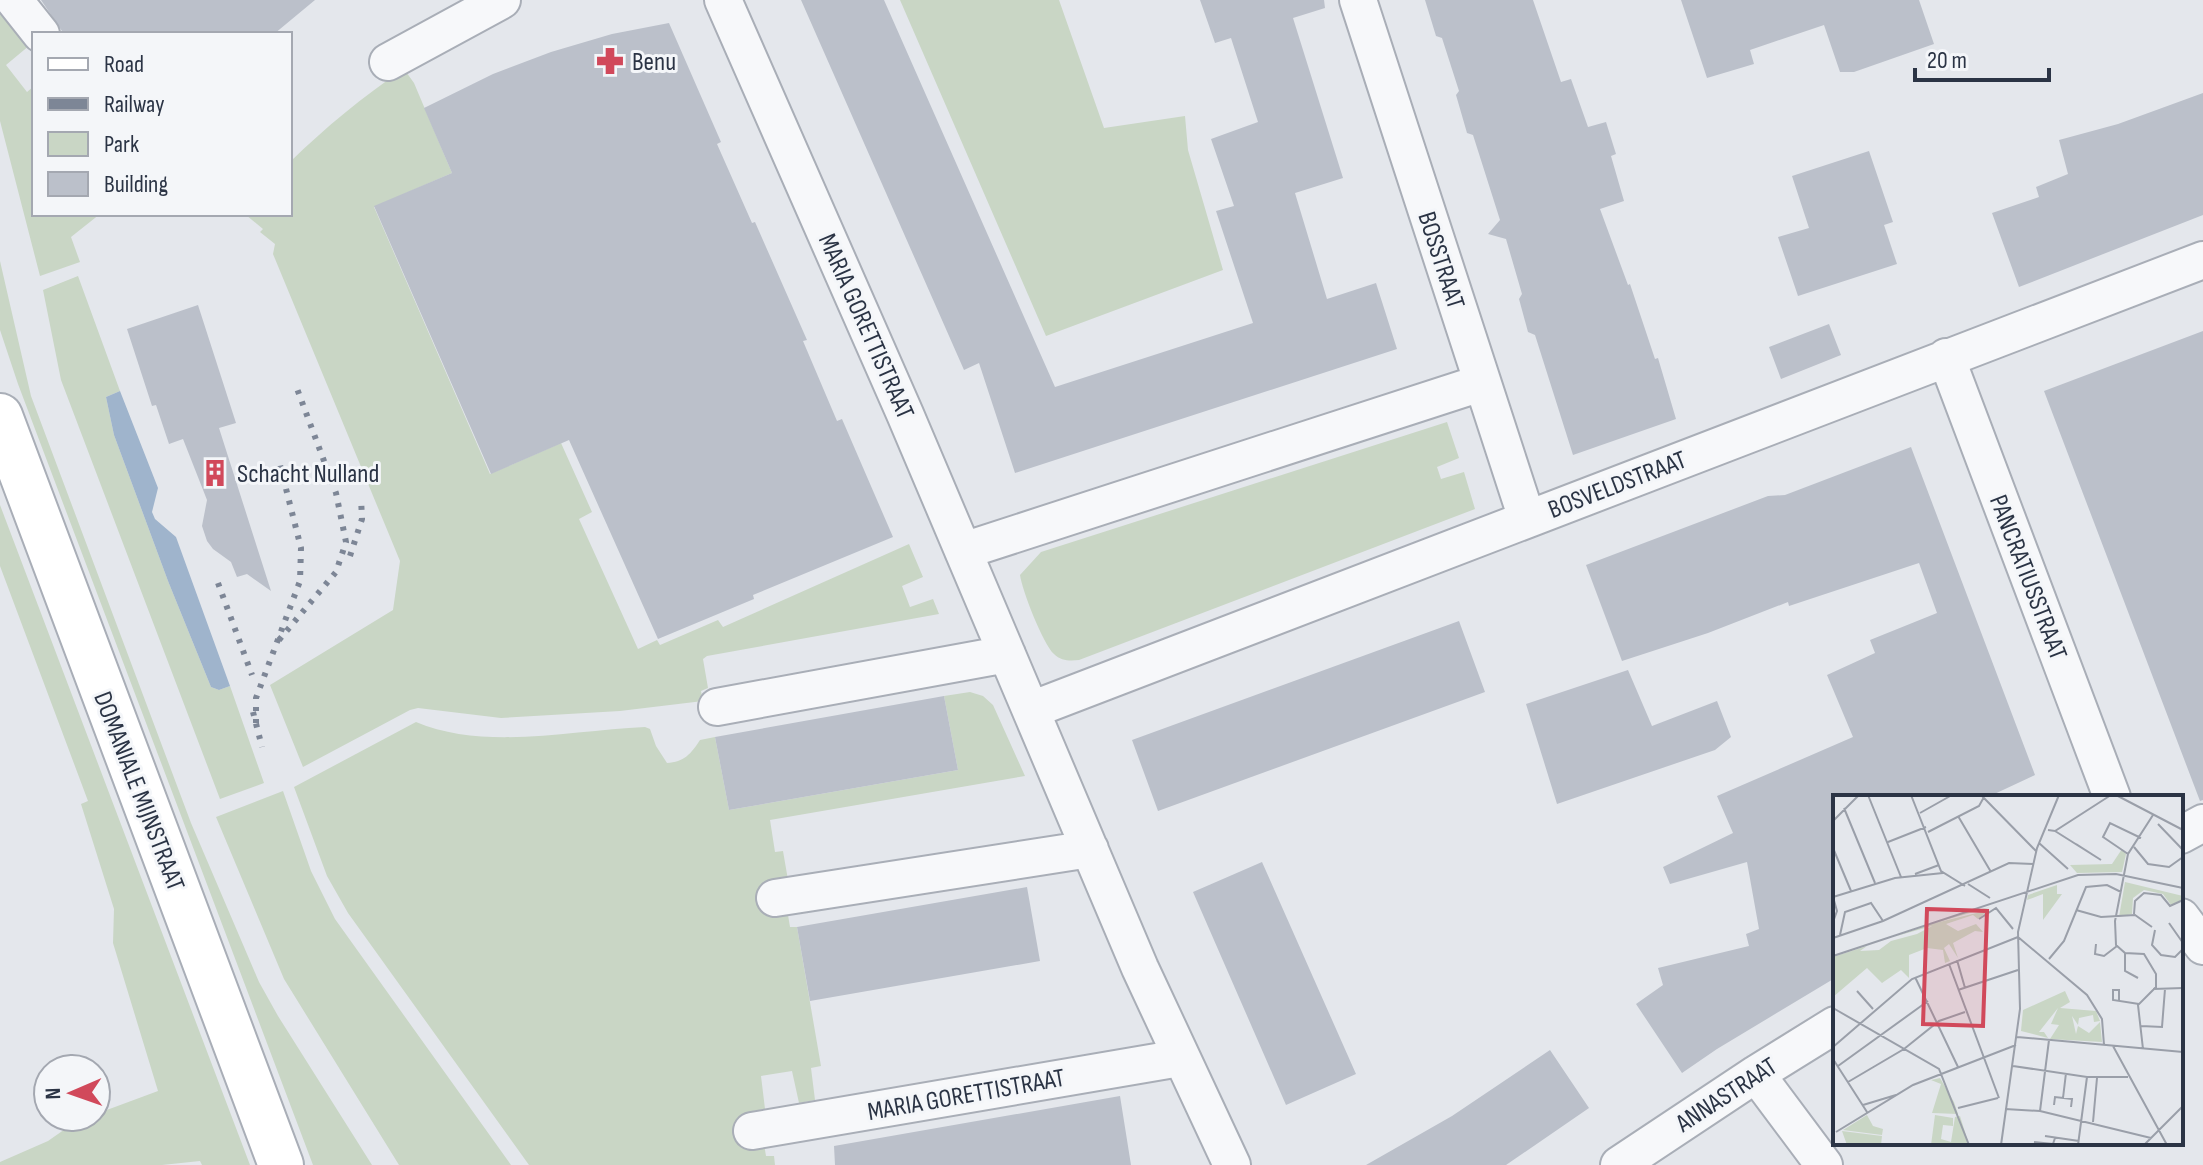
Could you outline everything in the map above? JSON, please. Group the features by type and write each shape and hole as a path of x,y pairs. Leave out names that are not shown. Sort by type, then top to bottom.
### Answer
{"main road":[{"name":"DOMANIALE MIJNSTRAAT","path":"0,416 281,1165"}],"street":[{"path":"14,0 39,32"},
{"path":"388,62 502,0"},
{"name":"MARIA GORETTISTRAAT","path":"723,0 1180,1058 1232,1165"},
{"name":"BOSSTRAAT","path":"1358,0 1527,519"},
{"name":"BOSVELDSTRAAT","path":"1031,710 2203,260"},
{"name":"PANCRATIUSSTRAAT","path":"1946,357 2111,795"},
{"path":"963,551 1481,383"},
{"path":"717,707 1007,654"},
{"path":"2183,834 2203,823"},
{"path":"775,898 1090,849"},
{"path":"2183,920 2203,946"},
{"name":"ANNASTRAAT","path":"1619,1165 1833,1026"},
{"name":"MARIA GORETTISTRAAT","path":"752,1131 1180,1058"},
{"path":"1756,1074 1824,1165"}],"green space":[{"path":"900,0 1059,0 1104,128 1185,116 1188,150 1223,270 1046,336"},
{"path":"0,7 30,45 6,65 27,92 32,88 32,216 97,216 71,237 80,262 40,276 0,121"},
{"path":"404,69 414,83 452,173 374,207 490,474 561,443 592,512 579,519 638,649 657,640 660,645 718,620 723,627 909,544 923,577 902,586 910,607 933,599 939,614 707,656 703,659 708,688 701,691 703,701 620,711 501,718 418,708 303,767 270,685 393,610 400,561 273,254 275,244 247,216 292,216 292,160 374,90"},
{"path":"0,261 31,396 191,823 259,982 372,1165 313,1165 18,384 0,330"},
{"path":"78,276 120,391 106,397 114,435 211,687 219,690 230,686 264,783 220,799 61,380 43,290"},
{"path":"1447,422 1459,458 1437,467 1441,479 1464,472 1475,509 1079,660 1060,658 1044,640 1020,575 1041,552"},
{"path":"0,505 250,1165 202,1165 200,1161 162,1165 0,1165 0,1162 59,1133 112,1133 112,1108 158,1091 113,943 114,909 81,804 88,801 0,566"},
{"path":"970,692 983,696 993,705 1025,776 770,820 775,852 783,851 788,880 782,914 788,915 790,927 797,927 821,1066 811,1068 815,1100 799,1103 792,1071 761,1076 765,1109 747,1112 751,1134 764,1144 766,1156 774,1156 775,1165 529,1165 348,913 327,876 294,787 416,722 442,731 499,737 645,727 650,729 667,763 686,756 700,740 715,737 729,810 958,770 944,696"},
{"path":"283,791 311,871 335,919 511,1165 399,1165 284,979 216,817"}],"water":[{"path":"120,391 158,488 152,512 155,519 176,537 230,686 219,690 211,687 114,435 106,397"}],"building":[{"path":"41,0 315,0 276,32 63,32"},
{"path":"801,0 884,0 1055,387 1253,323 1216,211 1234,206 1211,139 1258,122 1231,38 1215,43 1200,0 1324,0 1325,8 1293,18 1343,178 1295,193 1327,299 1376,283 1397,349 1015,473 979,363 964,370"},
{"path":"1425,0 1533,0 1561,82 1571,79 1588,127 1606,122 1616,154 1611,156 1624,201 1600,209 1655,359 1658,358 1676,419 1573,455 1535,335 1528,332 1519,299 1522,294 1506,239 1488,234 1500,220 1473,135 1467,133 1456,95 1459,91 1442,38 1436,36"},
{"path":"1681,0 1919,0 1934,44 1854,72 1840,72 1824,25 1750,50 1754,64 1707,78"},
{"path":"669,23 721,142 717,144 807,340 803,341 837,421 842,419 893,537 753,595 754,599 658,639 569,440 491,474 374,206 452,173 424,108 493,74 551,52 612,34"},
{"path":"2203,93 2203,215 2019,287 1992,213 2039,197 2036,187 2068,174 2059,140 2118,124"},
{"path":"1869,151 1893,222 1884,225 1897,264 1798,296 1778,237 1809,228 1792,176"},
{"name":"Schacht Nulland","path":"198,305 236,423 219,428 271,591 247,574 237,577 231,562 207,541 202,526 207,500 183,439 169,444 156,405 152,406 127,329"},
{"path":"1829,324 1841,355 1781,379 1769,347"},
{"path":"2203,331 2203,800 2200,801 2044,391"},
{"path":"1911,447 2035,775 1992,795 1833,795 1833,979 1682,1073 1636,1004 1663,985 1658,968 1749,946 1746,934 1759,929 1747,862 1670,884 1663,867 1733,833 1717,796 1853,737 1827,675 1875,653 1870,640 1937,613 1919,563 1789,606 1788,602 1708,633 1622,661 1586,565 1768,496 1785,495"},
{"path":"1459,621 1485,692 1158,811 1132,740"},
{"path":"1628,670 1652,726 1717,701 1731,737 1715,750 1557,804 1526,704"},
{"path":"944,696 958,770 729,810 715,737"},
{"path":"1262,862 1356,1074 1286,1105 1193,892"},
{"path":"1027,887 1040,961 810,1001 797,927"},
{"path":"1550,1050 1589,1108 1506,1165 1366,1165 1452,1116"},
{"path":"1120,1096 1131,1165 835,1165 834,1146"}],"railway":[{"path":"279,640 336,572 346,542 336,493 296,386"},
{"path":"256,723 256,698 300,581 301,548 280,465"},
{"path":"350,556 362,519 361,498"},
{"path":"218,583 252,675"},
{"path":"253,712 262,747"}],"place":[{"name":"Benu","path":"610,61"},
{"name":"Schacht Nulland","path":"215,473"}]}
